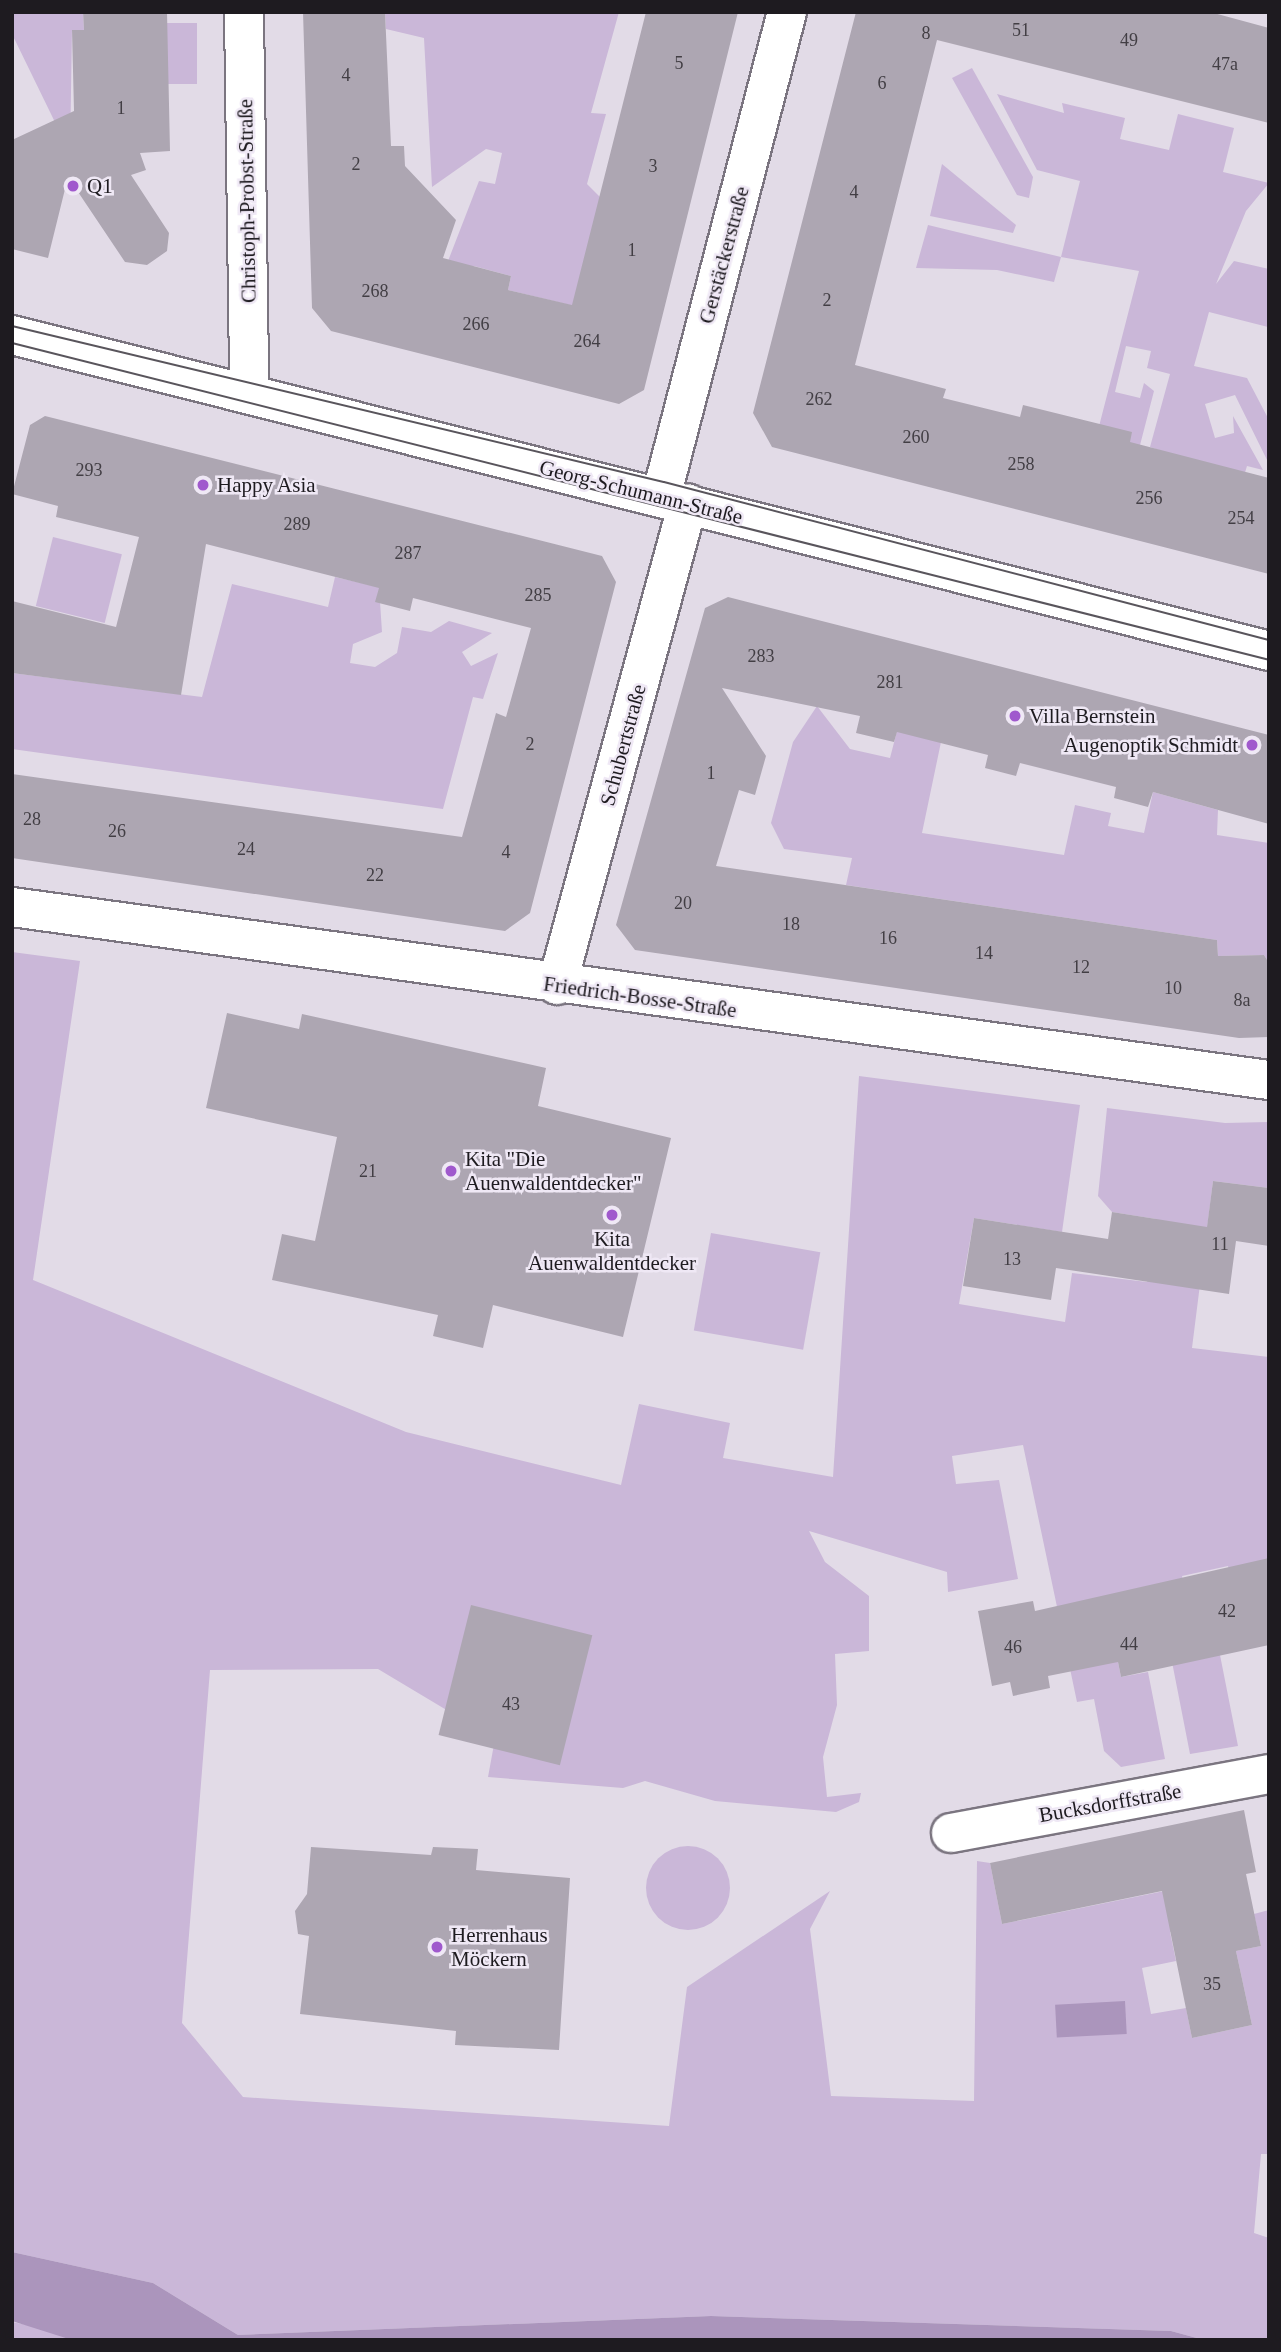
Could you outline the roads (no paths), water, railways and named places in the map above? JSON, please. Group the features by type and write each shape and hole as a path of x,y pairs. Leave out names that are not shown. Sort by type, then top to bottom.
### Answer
{"street":[{"name":"Christoph-Probst-Straße","path":"244,12 249,390"},
{"name":"Gerstäckerstraße","path":"675,501 787,12"},
{"name":"Georg-Schumann-Straße","path":"12,335 249,390 1269,651"},
{"name":"Schubertstraße","path":"557,985 675,501"},
{"name":"Friedrich-Bosse-Straße","path":"12,907 557,985 1269,1080"},
{"name":"Bucksdorffstraße","path":"951,1833 1269,1774"}],"tram line":[{"path":"12,326 664,482 1269,640"},
{"path":"12,343 1269,660"}],"place":[{"name":"Q1","path":"73,186"},
{"name":"Happy Asia","path":"203,485"},
{"name":"Villa Bernstein","path":"1015,716"},
{"name":"Augenoptik Schmidt","path":"1252,745"},
{"name":"Kita \"Die Auenwaldentdecker\"","path":"451,1171"},
{"name":"Kita Auenwaldentdecker","path":"612,1215"},
{"name":"Herrenhaus Möckern","path":"437,1947"}]}
